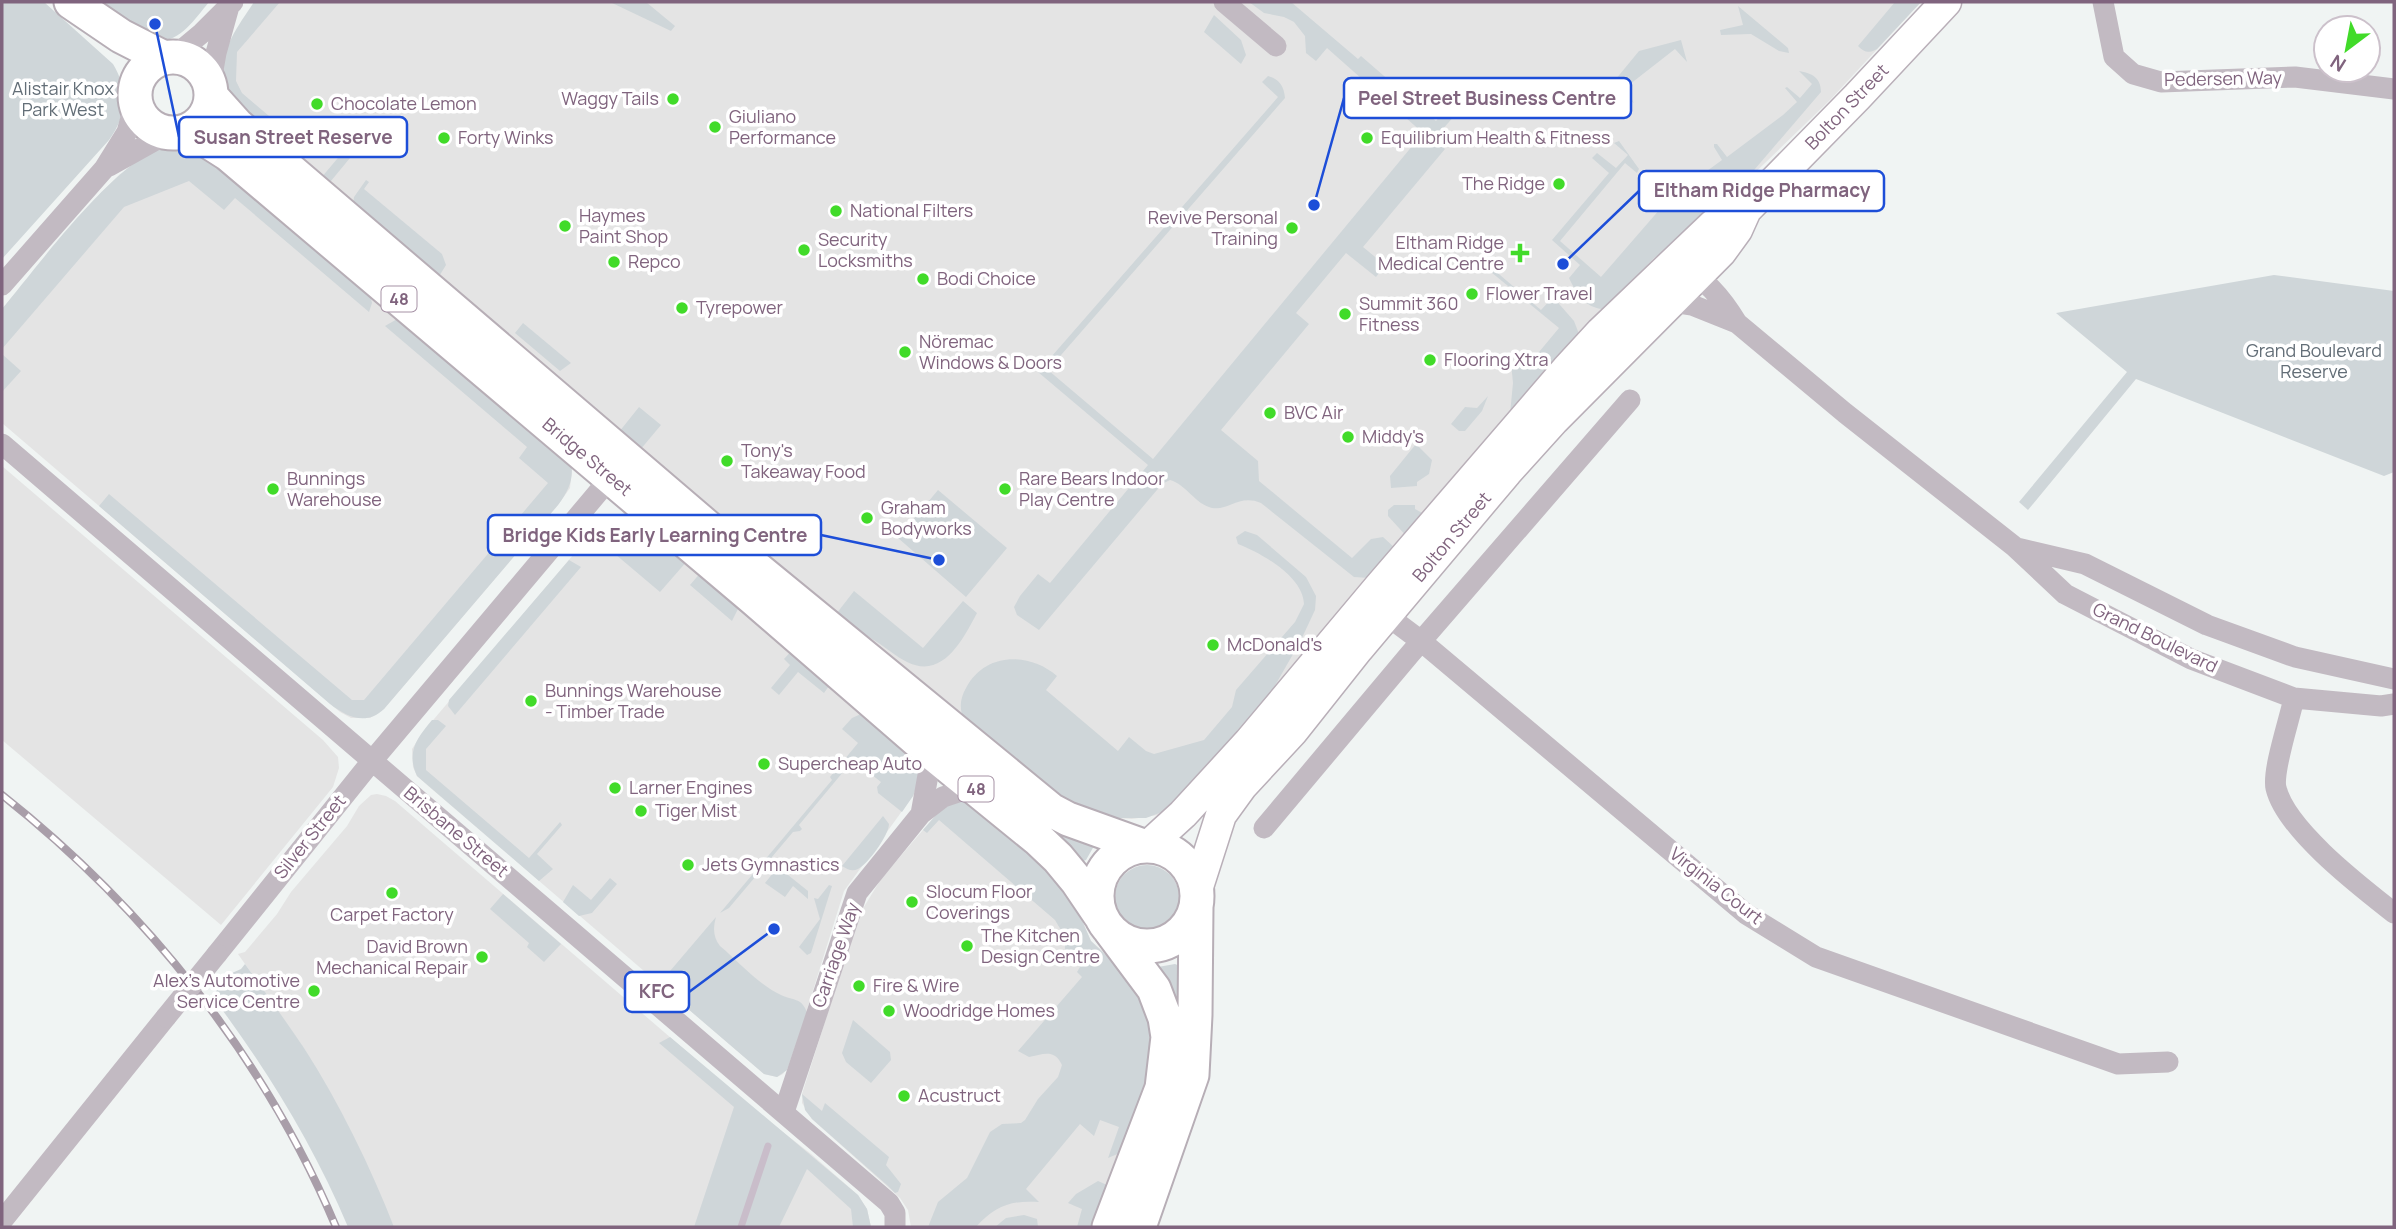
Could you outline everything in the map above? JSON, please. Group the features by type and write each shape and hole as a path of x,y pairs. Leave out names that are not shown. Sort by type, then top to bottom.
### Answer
{"main road":[{"name":"Bolton Street","path":"1145,846 1183,814 1554,420 1697,276 1730,241 1746,210 1946,2"},
{"name":"48","path":"75,5 121,36 168,58 192,62 206,77 211,91"},
{"name":"48","path":"75,5 120,59 136,95 139,112 146,122 156,129 174,133"},
{"path":"136,95 145,70 168,58"},
{"path":"174,133 192,129 201,121 208,111 211,91"},
{"name":"Bridge Street","path":"211,91 237,125 932,753 1058,858 1105,922"},
{"name":"Bridge Street","path":"174,133 206,140 228,154 1051,810 1068,820 1145,846"},
{"name":"Bolton Street","path":"1197,899 1216,828 1230,801 1293,730 1377,608 1536,403 1601,332 1713,225 1734,213 1746,210"},
{"name":"48","path":"1139,1227 1192,1075 1197,899 1193,874 1183,861 1169,851 1145,846"},
{"path":"1105,922 1097,898 1098,881 1106,866 1119,854 1130,848 1145,846"},
{"name":"48","path":"1105,922 1120,938 1132,944 1160,945 1186,928 1197,899"},
{"name":"48","path":"1105,922 1154,989 1165,1018 1168,1037 1162,1088 1108,1227"}],"street":[{"path":"1224,2 1276,46"},
{"name":"Pedersen Way","path":"2103,2 2114,57 2133,74 2161,82 2295,77 2394,89"},
{"path":"168,58 231,5"},
{"path":"211,91 216,53 231,5"},
{"path":"2,285 104,169 127,132 136,95"},
{"path":"104,169 174,133"},
{"path":"1667,268 1682,269 1697,276"},
{"name":"Grand Boulevard","path":"1697,276 1718,296 1737,323 1844,413 2015,547 2065,594 2192,659 2294,698 2381,706 2394,704"},
{"name":"Grand Boulevard","path":"1668,306 1679,303 1692,305 1737,323"},
{"path":"1264,828 1630,400"},
{"name":"Brisbane Street","path":"2,444 889,1203 895,1213 895,1227"},
{"name":"Silver Street","path":"2,1221 372,761 619,468"},
{"name":"Grand Boulevard","path":"2015,547 2085,564 2207,625 2282,652 2394,679"},
{"name":"Virginia Court","path":"1377,608 1422,641 1746,914 1816,957 2118,1064 2168,1062"},
{"path":"2294,698 2283,741 2276,786 2285,810 2317,847 2360,887 2394,913"},
{"name":"Carriage Way","path":"921,814 932,753"},
{"name":"Carriage Way","path":"784,1112 857,893 921,814 943,797 973,787"}],"shaded area":[{"path":"254,2 1921,2 1830,100 1672,253 1158,815 1132,819 1118,818 1042,787 248,125 222,82"},
{"path":"201,147 572,470 570,488 558,505 384,709 370,718 351,718 340,712 2,423 2,309 96,198 120,174"},
{"path":"2,466 323,740 338,757 339,768 333,787 221,925 2,740"},
{"path":"628,513 926,763 913,796 844,891 790,1064 783,1074 777,1077 764,1074 426,784 417,776 413,767 412,749 423,732 596,528 610,517"},
{"path":"377,794 395,801 756,1111 858,1195 867,1209 871,1227 394,1227 305,1050 238,954 245,952 277,914 291,892 347,826 359,806 371,795"},
{"path":"940,810 1080,919 1091,941 1112,959 1156,1041 1095,1227 911,1227 908,1210 900,1198 812,1119 802,1103 802,1094 859,915 881,879"}],"green space":[{"name":"Alistair Knox Park West","path":"2,2 44,2 113,64 122,84 124,103 115,131 109,140 2,259"},
{"path":"100,2 209,2 180,33 157,42"},
{"path":"254,2 280,2 237,52 236,81 242,93 302,144 306,153 298,161 224,93 222,67 225,55 234,34"},
{"path":"610,2 646,2 675,26 671,31"},
{"path":"1249,2 1291,2 1358,59 1361,56 1436,121 1462,90 1471,97 1434,139 1445,149 1363,247 1385,265 1376,277 1346,253 1296,313 1309,324 1221,430 1258,461 1259,481 1352,558 1371,539 1383,537 1396,549 1370,578 1354,577 1261,503 1246,500 1212,508 1170,480 1162,484 1039,630 1017,615 1014,607 1020,596 1038,574 1050,583 1148,465 1038,372 1278,97 1262,82 1268,76 1278,81 1285,98 1048,370 1153,459 1423,133 1327,48 1316,61 1306,53 1305,36 1294,22 1264,13"},
{"path":"1895,2 1921,2 1877,49 1869,52 1862,50 1858,46"},
{"path":"1738,6 1788,48 1789,53 1779,51 1751,34 1721,35 1720,30 1743,25"},
{"path":"1214,15 1241,40 1246,55 1241,64 1204,32"},
{"path":"1681,40 1687,62 1675,49 1625,88 1634,103 1611,85 1639,51"},
{"path":"1799,71 1815,77 1821,92 1731,197 1672,253 1663,252 1654,258 1607,309 1594,307 1583,300 1569,278 1580,265 1552,240 1609,173 1592,158 1597,153 1616,168 1628,155 1614,143 1619,141 1639,169 1637,173 1625,163 1560,241 1601,277 1667,201 1658,187 1670,198 1722,160 1714,144 1717,144 1727,157 1783,115 1797,102 1785,88 1800,98 1812,84"},
{"path":"364,127 369,135 326,187 321,178"},
{"path":"173,143 192,144 369,290 372,303 369,312 235,198 224,210 189,181 124,207 2,349 2,309 58,240 129,167 152,151"},
{"path":"366,180 369,182 364,189 442,254 446,265 438,278 352,213 354,197"},
{"path":"1493,269 1541,310 1553,297 1574,321 1579,334 1510,414 1512,361 1524,370 1559,328 1491,272"},
{"name":"Grand Boulevard Reserve","path":"2274,275 2394,291 2394,472 2384,476 2136,379 2028,510 2019,502 2127,372 2056,313"},
{"path":"399,318 571,461 572,473 568,489 558,505 384,709 370,717 357,718 330,704 99,506 109,494 352,700 364,700 548,483 519,458 527,447 385,326"},
{"path":"523,323 571,363 560,371 515,333"},
{"path":"2,354 21,371 2,392"},
{"path":"1488,396 1482,411 1465,431 1459,431 1451,424 1465,407 1477,408"},
{"path":"639,407 661,425 640,450 615,437"},
{"path":"1416,444 1432,460 1429,474 1417,482 1417,486 1391,488 1390,476"},
{"path":"938,490 1007,548 966,597 898,538"},
{"path":"1394,505 1415,505 1415,509 1426,515 1409,539 1388,516 1388,510"},
{"path":"628,513 688,560 660,592 602,543 592,555 584,547 584,541 603,523"},
{"path":"1245,531 1257,535 1306,577 1316,596 1315,610 1300,642 1246,736 1170,809 1146,818 1118,818 1101,816 1064,802 964,720 961,700 974,676 996,662 1021,660 1046,668 1057,676 1046,690 1118,751 1129,737 1154,754 1204,740 1232,707 1236,690 1295,622 1304,604 1302,594 1289,575 1258,553 1238,544 1236,537"},
{"path":"569,560 581,567 455,715 448,706 449,700"},
{"path":"702,571 742,601 732,621 690,585"},
{"path":"854,591 923,648 963,601 977,613 950,654 931,666 920,666 903,660 869,637 833,618"},
{"path":"795,647 829,686 824,693 798,672 779,695 771,688 790,665 784,659"},
{"path":"861,714 926,763 913,796 902,812 878,793 877,787 881,782 853,760 799,825 802,829 793,832 729,908 720,913 832,780 830,777 858,743 842,729 852,718"},
{"path":"432,720 438,720 446,726 426,749 426,770 529,858 560,822 562,825 537,854 553,869 539,881 417,776 413,752"},
{"path":"962,800 1021,839 1075,904 1091,941 1132,980 1155,1026 1153,1075 1122,1152 1108,1158 1119,1127 1100,1120 1094,1136 1080,1124 1026,1189 1039,1202 1020,1202 1004,1206 976,1227 928,1227 938,1202 967,1178 990,1132 1002,1124 1021,1123 1025,1120 1038,1099 1058,1077 1062,1065 1055,1056 1047,1054 1029,1057 1018,1051 1082,977 1077,972 1080,967 1065,952 1065,937 1055,920 939,820 927,833 923,830 944,806"},
{"path":"883,816 889,824 888,829 872,855 856,870 842,866"},
{"path":"1062,833 1094,846 1086,860 1081,862 1052,835"},
{"path":"1147,865 1159,867 1170,874 1177,885 1177,909 1170,920 1159,927 1147,929 1135,927 1124,920 1117,909 1115,897 1117,885 1124,874 1135,867"},
{"path":"778,867 808,891 808,899 793,886 785,897 765,883"},
{"path":"610,878 617,884 592,913 579,916 563,902 573,885 591,900"},
{"path":"829,885 832,886 811,953 807,955 799,947 820,919 814,898 818,899"},
{"path":"503,894 561,944 544,962 527,947 529,943 490,909"},
{"path":"716,917 714,932 720,946 764,985 799,1002 807,1012 787,1070 777,1077 764,1074 659,984"},
{"path":"245,964 304,1048 330,1091 375,1181 394,1227 348,1227 320,1166 287,1107 212,996 232,973"},
{"path":"1175,964 1180,966 1184,1038 1158,967"},
{"path":"853,1020 890,1052 891,1060 871,1083 846,1062 842,1053"},
{"path":"670,1037 858,1195 867,1209 871,1227 853,1227 851,1209 807,1169 779,1227 694,1227 734,1107 659,1043"},
{"path":"802,1094 822,1111 825,1103 889,1157 886,1165 901,1184 898,1192 895,1193 812,1119 805,1110"},
{"path":"1098,1181 1107,1185 1111,1191 1095,1227 1077,1227 1082,1209 1068,1203 1076,1194"},
{"path":"1024,1215 1037,1219 1038,1227 995,1227 1006,1218"}],"waterway":[{"path":"741,1227 768,1146"}],"railway":[{"path":"2,795 55,839 105,887 152,937 196,990 237,1046 274,1104 336,1227"}],"place":[{"name":"Susan Street Reserve","path":"155,24"},
{"name":"Waggy Tails","path":"673,99"},
{"name":"Chocolate Lemon","path":"317,104"},
{"name":"Giuliano Performance","path":"715,127"},
{"name":"Forty Winks","path":"444,138"},
{"name":"Equilibrium Health & Fitness","path":"1367,138"},
{"name":"The Ridge","path":"1559,184"},
{"name":"Peel Street Business Centre","path":"1314,205"},
{"name":"National Filters","path":"836,211"},
{"name":"Haymes Paint Shop","path":"565,226"},
{"name":"Revive Personal Training","path":"1292,228"},
{"name":"Security Locksmiths","path":"804,250"},
{"name":"Eltham Ridge Medical Centre","path":"1520,253"},
{"name":"Repco","path":"614,262"},
{"name":"Eltham Ridge Pharmacy","path":"1563,264"},
{"name":"Bodi Choice","path":"923,279"},
{"name":"Flower Travel","path":"1472,294"},
{"name":"Tyrepower","path":"682,308"},
{"name":"Summit 360 Fitness","path":"1345,314"},
{"name":"Nöremac Windows & Doors","path":"905,352"},
{"name":"Flooring Xtra","path":"1430,360"},
{"name":"BVC Air","path":"1270,413"},
{"name":"Middy's","path":"1348,437"},
{"name":"Tony's Takeaway Food","path":"727,461"},
{"name":"Bunnings Warehouse","path":"273,489"},
{"name":"Rare Bears Indoor Play Centre","path":"1005,489"},
{"name":"Graham Bodyworks","path":"867,518"},
{"name":"Bridge Kids Early Learning Centre","path":"939,560"},
{"name":"McDonald's","path":"1213,645"},
{"name":"Bunnings Warehouse - Timber Trade","path":"531,701"},
{"name":"Supercheap Auto","path":"764,764"},
{"name":"Larner Engines","path":"615,788"},
{"name":"Tiger Mist","path":"641,811"},
{"name":"Jets Gymnastics","path":"688,865"},
{"name":"Carpet Factory","path":"392,893"},
{"name":"Slocum Floor Coverings","path":"912,902"},
{"name":"KFC","path":"774,929"},
{"name":"The Kitchen Design Centre","path":"967,946"},
{"name":"David Brown Mechanical Repair","path":"482,957"},
{"name":"Fire & Wire","path":"859,986"},
{"name":"Alex's Automotive Service Centre","path":"314,991"},
{"name":"Woodridge Homes","path":"889,1011"},
{"name":"Acustruct","path":"904,1096"}]}
